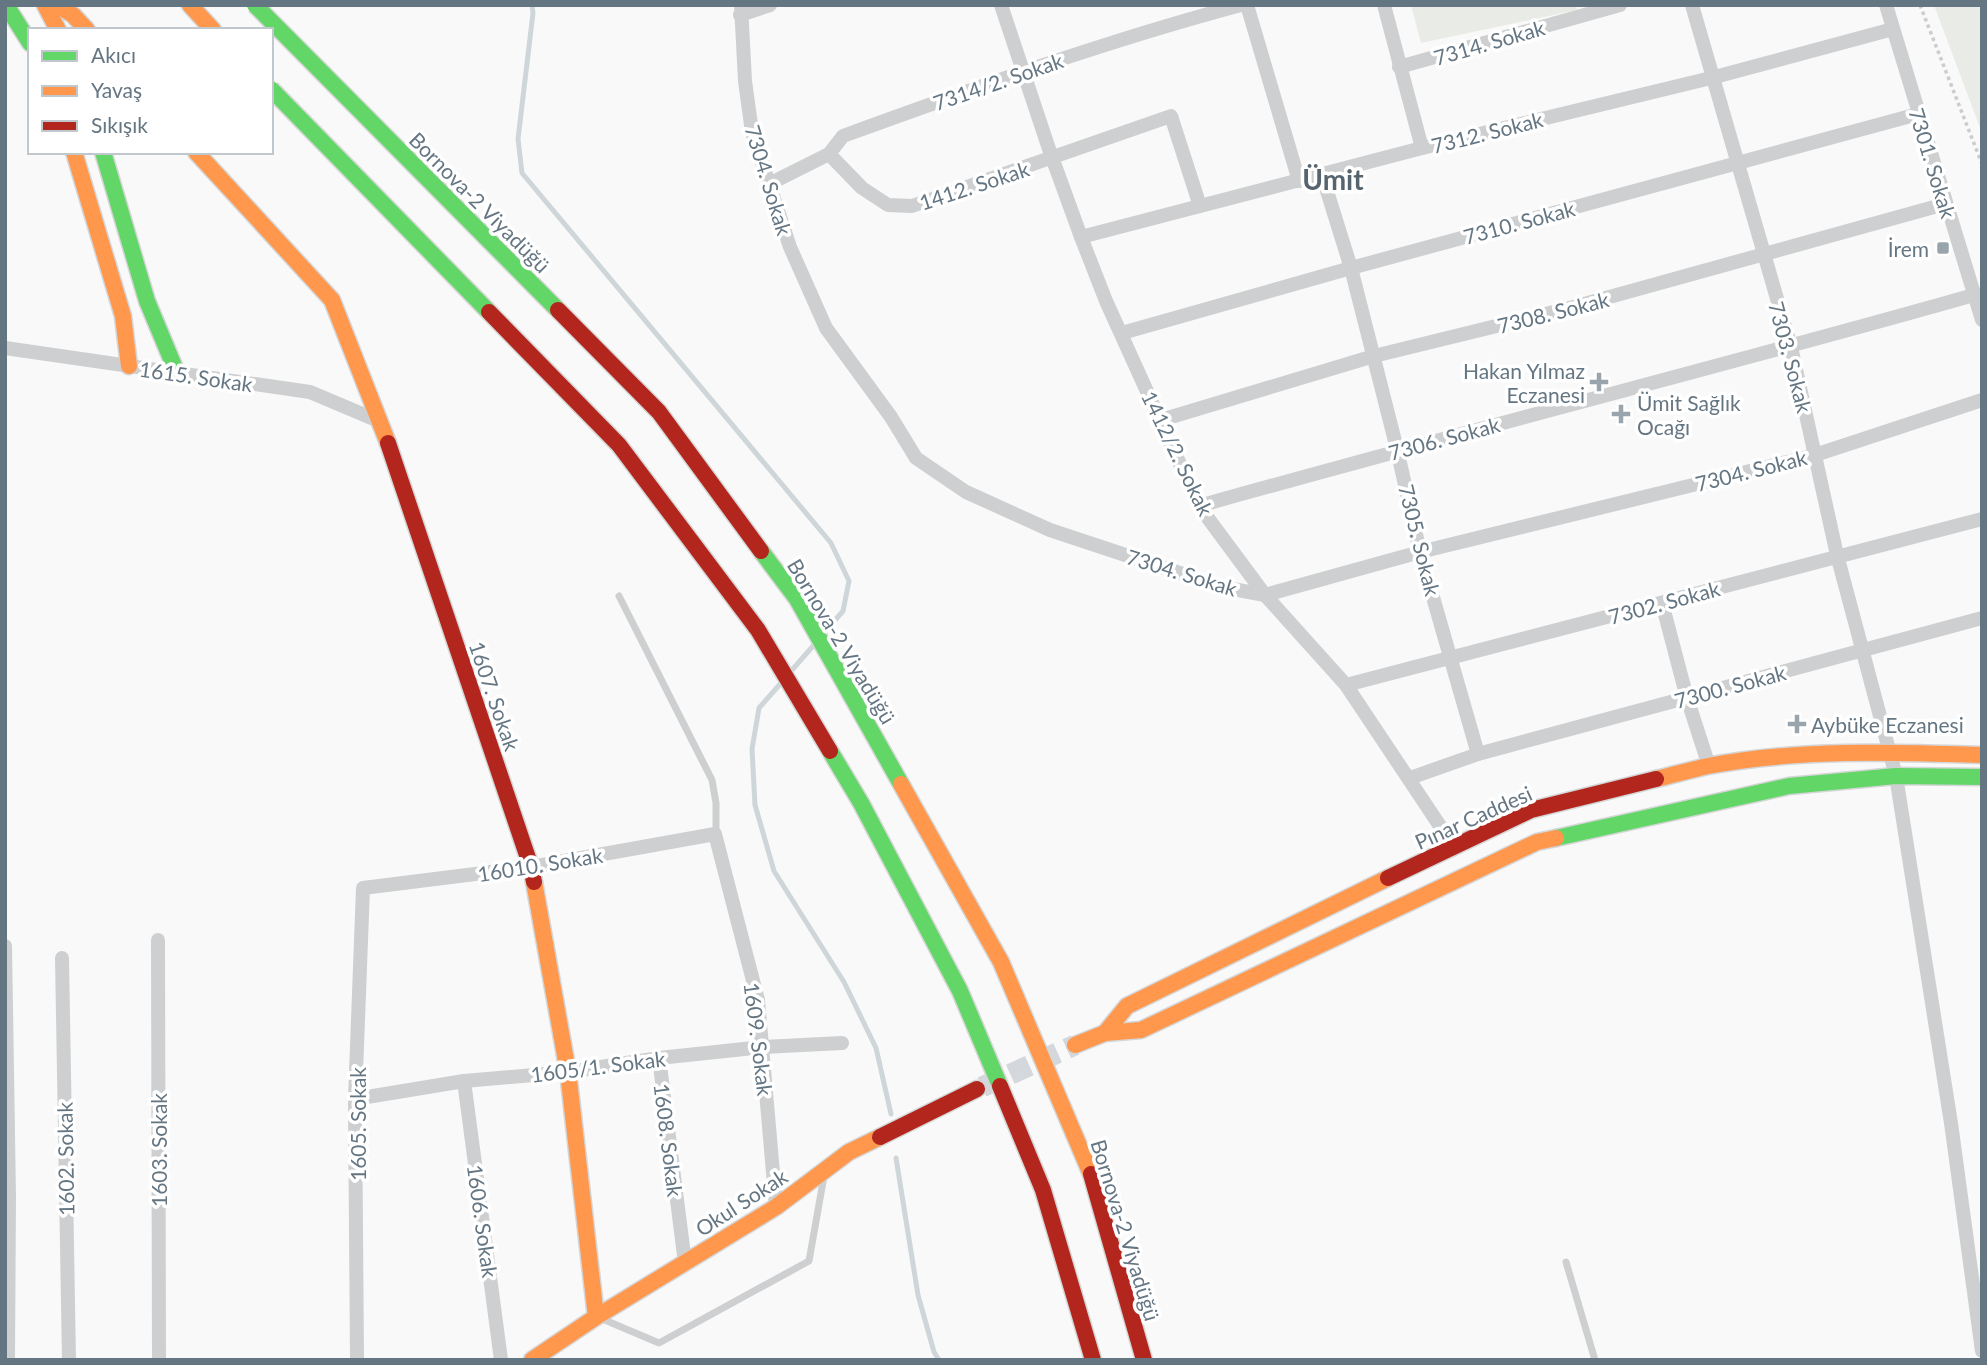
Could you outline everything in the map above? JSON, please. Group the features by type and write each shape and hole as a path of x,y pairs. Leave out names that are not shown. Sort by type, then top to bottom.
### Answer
{"main road":[{"path":"6,5 28,40"},
{"path":"45,5 57,28"},
{"path":"57,5 73,15 86,28"},
{"path":"190,5 212,28"},
{"name":"Bornova-2 Viyadüğü","path":"256,5 659,412 797,599 1001,962 1092,1176 1144,1360"},
{"path":"273,91 619,445 758,630 861,803 960,991 1043,1190 1093,1360"},
{"path":"75,154 123,316 129,366"},
{"path":"104,154 147,301 177,373"},
{"name":"1607. Sokak","path":"199,154 332,300 381,422 531,867 568,1073 596,1317"},
{"name":"Pınar Caddesi","path":"1105,1033 1127,1006 1531,810 1709,766 1782,758 1890,752 1982,755"},
{"name":"Pınar Caddesi","path":"1075,1045 1105,1033 1141,1030 1537,842 1789,786 1896,776 1982,777"},
{"name":"Okul Sokak","path":"532,1360 596,1317 776,1207 849,1152 977,1089"}],"street":[{"path":"741,10 770,5"},
{"name":"1412/2. Sokak","path":"1001,5 1081,237 1199,506 1265,595 1346,685 1454,847"},
{"name":"7314/2. Sokak","path":"769,184 829,154 844,136 1023,71 1241,5"},
{"path":"1247,5 1299,181"},
{"path":"1384,5 1422,148"},
{"name":"7314. Sokak","path":"1399,67 1620,5"},
{"name":"7303. Sokak","path":"1692,5 1791,347 1837,555 1896,776 1951,1123 1982,1351"},
{"name":"7301. Sokak","path":"1886,5 1982,320"},
{"name":"7304. Sokak","path":"741,10 745,81 752,132 790,247 826,328 891,417 916,458 966,492 1050,530 1222,587 1265,595 1420,552 1815,454 1982,400"},
{"name":"7312. Sokak","path":"1081,237 1422,148 1712,78 1893,29"},
{"name":"7310. Sokak","path":"1122,333 1350,268 1918,114"},
{"name":"1412. Sokak","path":"829,154 862,188 888,205 912,206 1171,116 1200,206"},
{"name":"7305. Sokak","path":"1322,175 1374,356 1420,552 1478,754"},
{"name":"7308. Sokak","path":"1161,420 1374,356 1566,309 1945,204"},
{"name":"7306. Sokak","path":"1199,506 1397,449 1791,347 1974,295"},
{"name":"1615. Sokak","path":"5,348 310,392 381,422"},
{"name":"7302. Sokak","path":"1346,685 1982,519"},
{"path":"1662,603 1687,698 1709,766"},
{"name":"7300. Sokak","path":"1478,754 1982,618"},
{"path":"1409,778 1478,754"},
{"name":"16010. Sokak","path":"363,888 531,867 715,834"},
{"name":"1609. Sokak","path":"715,834 758,1000 776,1207"},
{"name":"1605. Sokak","path":"357,1360 355,1099 363,888"},
{"name":"1603. Sokak","path":"158,940 159,1360"},
{"path":"5,946 8,1360"},
{"name":"1602. Sokak","path":"62,958 69,1360"},
{"name":"1605/1. Sokak","path":"355,1099 464,1081 568,1073 659,1058 763,1047 842,1043"},
{"name":"1608. Sokak","path":"659,1058 685,1263"},
{"name":"1606. Sokak","path":"464,1081 502,1360"}],"lane":[{"path":"619,596 712,780 716,803 715,834"},
{"path":"596,1317 659,1343 809,1261 825,1170"},
{"path":"1566,1262 1595,1360"}],"path":[{"path":"1920,5 1982,164"}],"shaded area":[{"path":"1411,5 1576,5 1577,10 1421,43"},
{"path":"1934,5 1982,5 1982,133"}],"waterway":[{"path":"532,5 518,139 522,173 831,543 849,581 843,611 824,633"},
{"path":"792,670 813,646"},
{"path":"781,683 759,708 752,749 755,805 774,871 844,982 876,1048 891,1114"},
{"path":"896,1158 918,1295 934,1352 939,1360"}],"tunnel":[{"path":"982,1087 1075,1045"}],"traffic: fast":[{"path":"6,5 28,40"},
{"path":"255,5 558,310"},
{"path":"273,91 489,312"},
{"path":"104,154 147,301 177,373"},
{"path":"761,551 797,599 901,784"},
{"path":"830,751 861,803 960,991 1000,1086"},
{"path":"1556,838 1789,786 1896,776 1982,777"}],"traffic: slow":[{"path":"45,5 57,28"},
{"path":"57,5 73,15 85,28"},
{"path":"190,5 211,28"},
{"path":"75,154 123,316 129,366"},
{"path":"198,154 332,300 388,443"},
{"path":"1656,779 1708,766 1810,754 1982,755"},
{"path":"901,784 1001,962 1091,1174"},
{"path":"1075,1045 1105,1033 1141,1030 1537,842 1556,838"},
{"path":"1105,1033 1127,1006 1388,878"},
{"path":"534,882 568,1072 596,1317"},
{"path":"532,1360 596,1317 776,1207 849,1152 880,1137"}],"traffic: jam":[{"path":"558,310 659,412 761,551"},
{"path":"489,312 619,445 758,630 830,751"},
{"path":"388,443 534,882"},
{"path":"1388,878 1531,810 1656,779"},
{"path":"1000,1086 1043,1190 1093,1360"},
{"path":"880,1137 977,1089"},
{"path":"1091,1174 1144,1360"}],"place":[{"name":"İrem","path":"1943,248"},
{"name":"Hakan Yılmaz Eczanesi","path":"1599,382"},
{"name":"Ümit Sağlık Ocağı","path":"1621,414"},
{"name":"Aybüke Eczanesi","path":"1797,724"}],"district":[{"name":"Ümit","path":"1333,179"}]}
